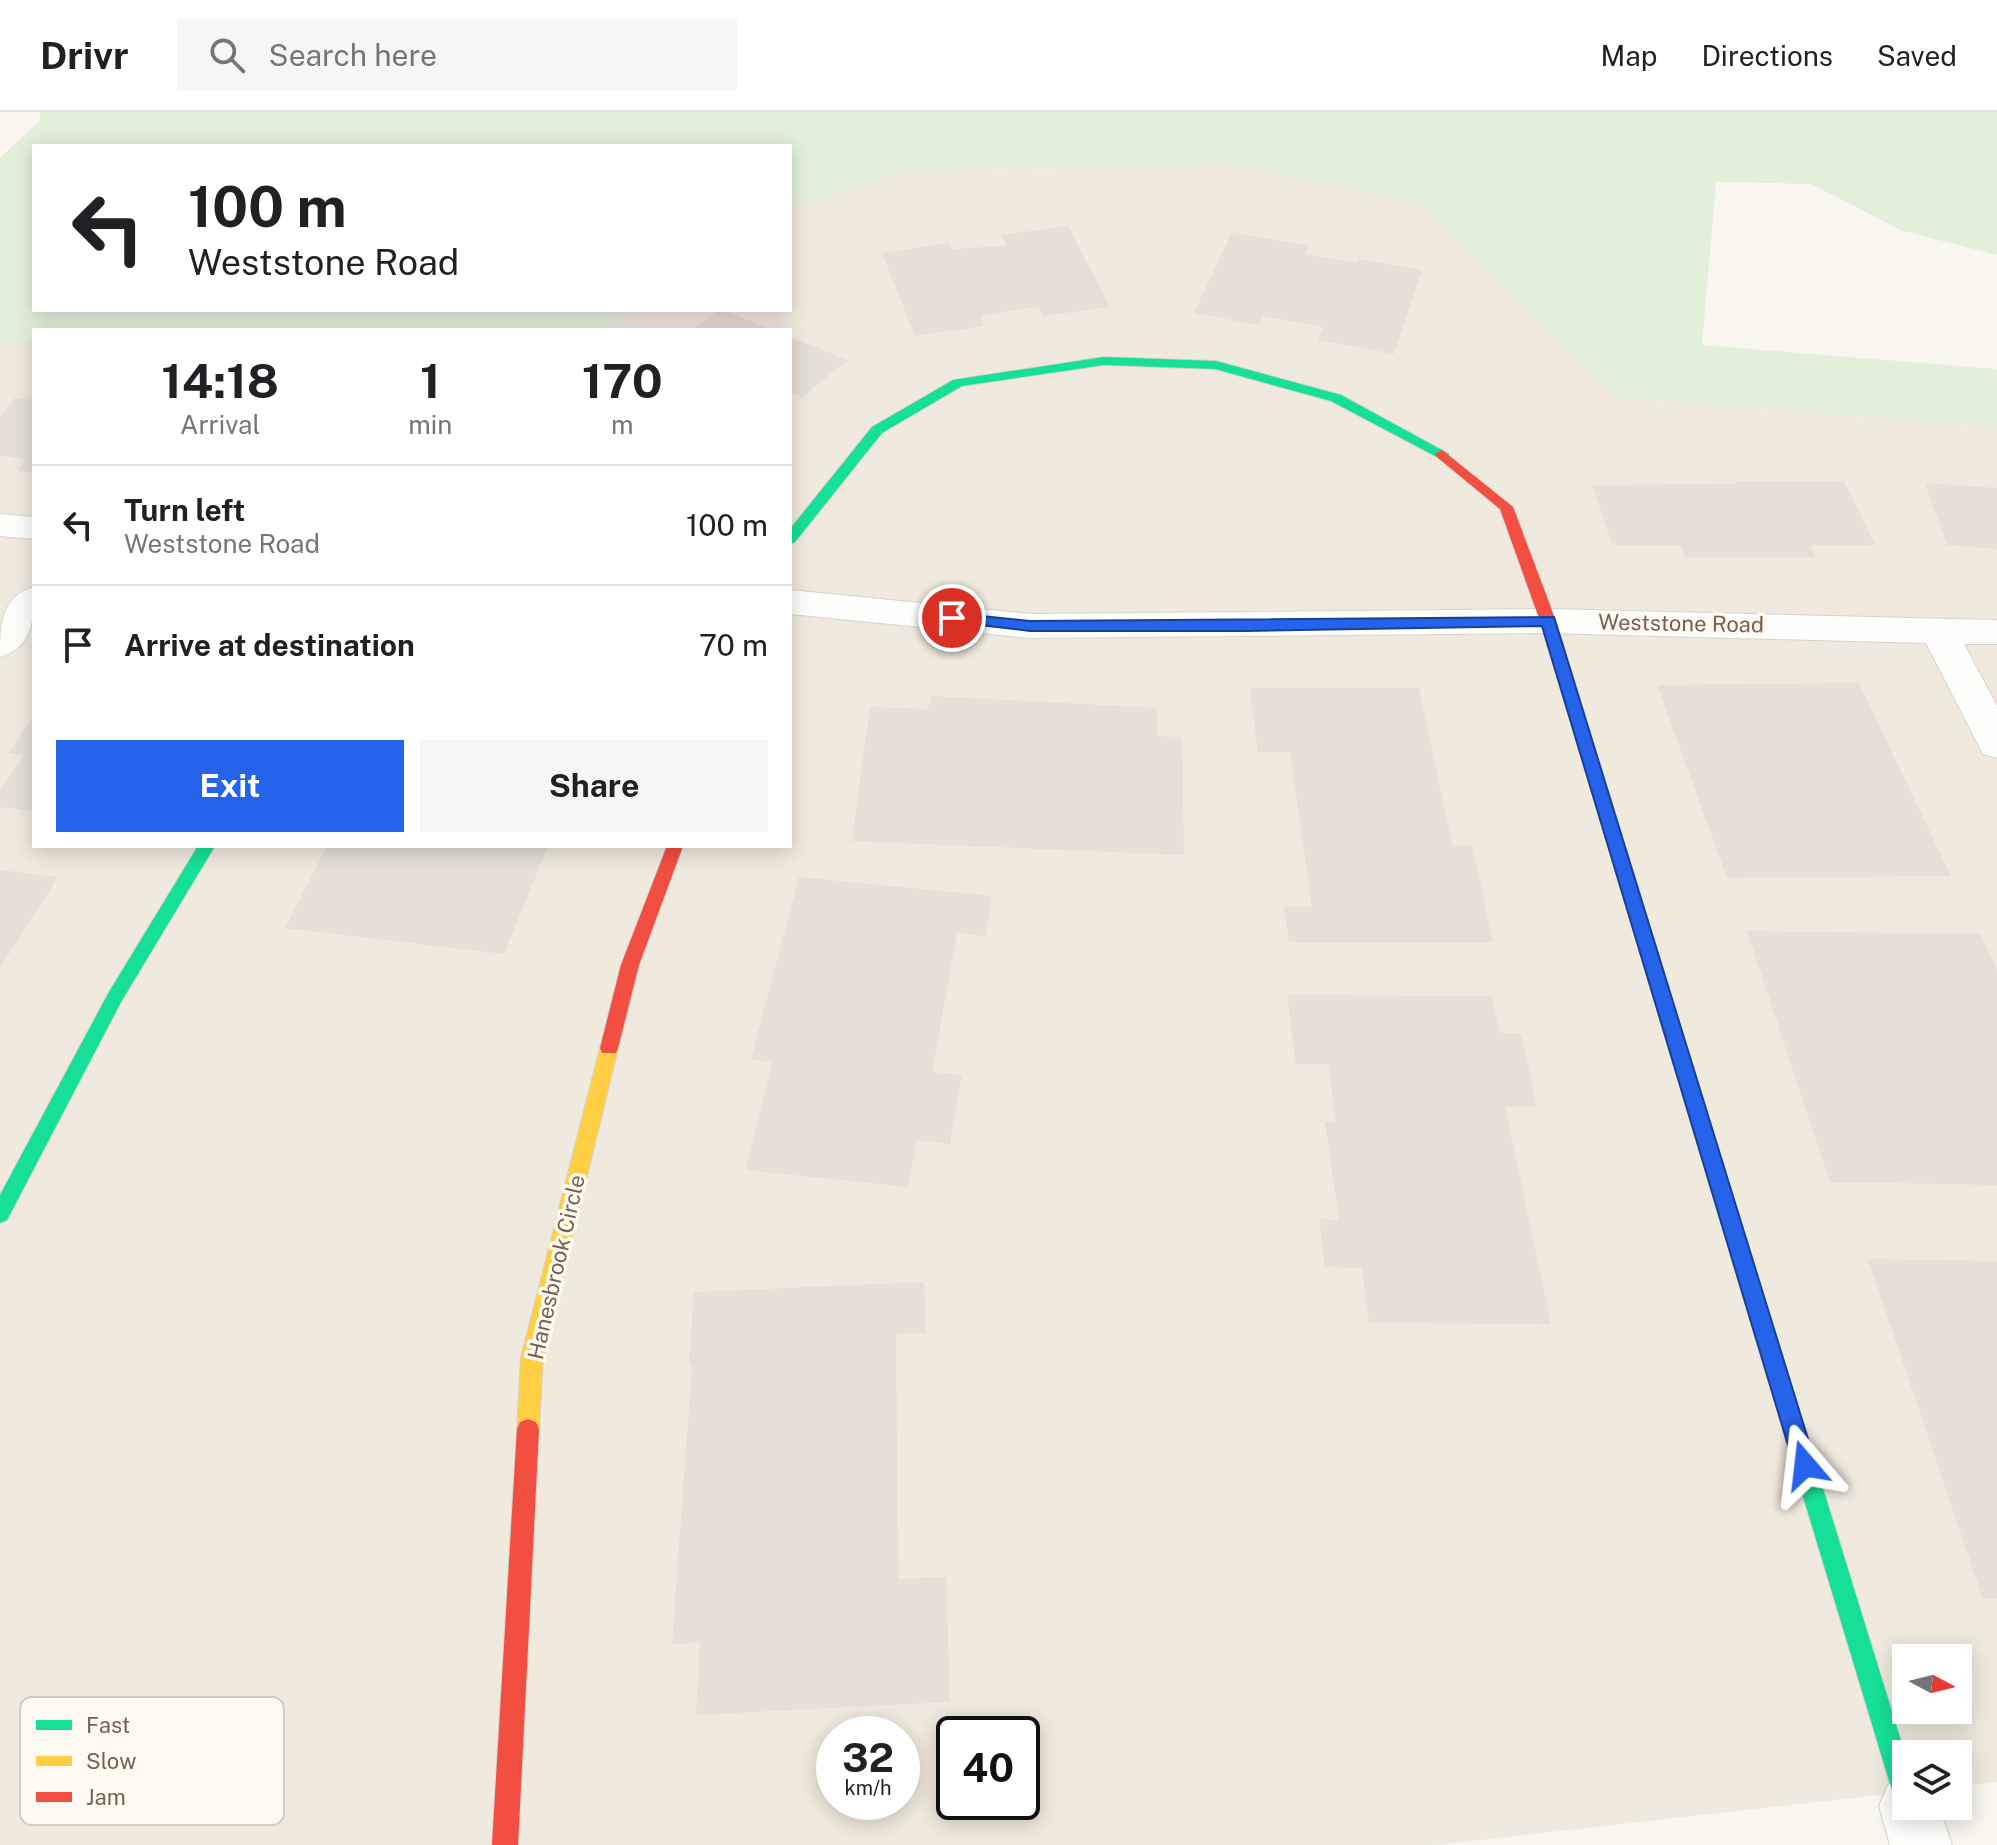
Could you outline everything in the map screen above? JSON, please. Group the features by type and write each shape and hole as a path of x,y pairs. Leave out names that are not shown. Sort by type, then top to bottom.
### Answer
{"street":[{"path":"792,536 877,430 958,383 1104,361 1216,365 1336,398 1433,447 1506,507 1548,621 1892,1751"},
{"path":"0,525 32,528"},
{"path":"0,644 32,602"},
{"name":"Weststone Road","path":"792,602 1030,626 1548,621 1997,632"},
{"path":"1938,629 1997,744"},
{"path":"0,1214 115,997 206,848"},
{"name":"Hanesbrook Circle","path":"505,1845 532,1358 630,965 674,848"},
{"path":"1913,1820 1921,1845"}],"shaded area":[{"path":"1226,164 1417,202 1616,397 1997,427 1997,1782 1972,1785 1972,1740 1892,1740 1892,1794 1436,1845 0,1845 0,343 32,345 32,848 792,848 792,328 606,328 626,312 792,312 792,208 901,172"}],"green space":[{"path":"40,112 1997,112 1997,255 1903,231 1811,184 1716,182 1702,345 1997,369 1997,427 1616,397 1417,202 1226,164 901,172 792,208 792,144 32,144 32,312 626,312 606,328 32,328 32,345 0,343 0,158 40,120"}],"building":[{"path":"1068,226 1110,307 1043,316 1038,307 980,315 984,326 915,336 882,253 949,243 952,249 1007,246 1001,235"},
{"path":"1232,232 1309,246 1305,254 1422,270 1394,354 1318,340 1323,327 1263,316 1259,325 1194,313"},
{"path":"716,312 728,312 768,328 694,328"},
{"path":"792,338 848,360 802,397 792,393"},
{"path":"15,398 32,400 32,472 17,471 27,458 0,456 0,416"},
{"path":"1735,481 1844,481 1875,545 1810,545 1816,557 1685,557 1681,545 1612,545 1592,485 1735,484"},
{"path":"1925,483 1997,488 1997,549 1947,545"},
{"path":"1859,683 1951,876 1727,878 1657,685"},
{"path":"1250,688 1419,688 1452,845 1472,845 1493,942 1289,942 1284,907 1312,907 1290,752 1258,752"},
{"path":"932,696 1157,708 1157,736 1182,737 1184,855 852,841 870,707 928,709"},
{"path":"32,719 32,811 0,807 0,790 24,755 8,753"},
{"path":"326,848 547,848 504,954 285,928"},
{"path":"0,870 58,877 0,968"},
{"path":"799,877 992,896 985,936 957,933 932,1072 962,1075 950,1144 917,1140 908,1187 746,1170 772,1062 751,1059"},
{"path":"1747,931 1981,934 1997,971 1997,1185 1830,1182"},
{"path":"1287,995 1492,996 1500,1033 1521,1033 1537,1107 1505,1107 1551,1324 1369,1323 1362,1268 1325,1267 1319,1219 1339,1220 1325,1122 1336,1122 1328,1064 1296,1064"},
{"path":"1868,1259 1997,1261 1997,1599 1983,1599"},
{"path":"924,1282 926,1333 896,1334 898,1579 946,1577 950,1702 696,1715 700,1643 672,1644 692,1366 689,1365 694,1292"}],"traffic: fast":[{"path":"792,536 877,430 958,383 1104,361 1216,365 1336,398 1442,454"},
{"path":"0,1214 115,997 206,848"},
{"path":"1797,1440 1892,1751"}],"traffic: slow":[{"path":"1596,778 1797,1440"},
{"path":"528,1429 532,1358 609,1048"}],"traffic: jam":[{"path":"1442,454 1506,507 1548,621 1596,778"},
{"path":"609,1048 630,965 674,848"},
{"path":"505,1845 528,1429"}],"route":[{"path":"952,618 1030,626 1548,621 1805,1465"}]}
